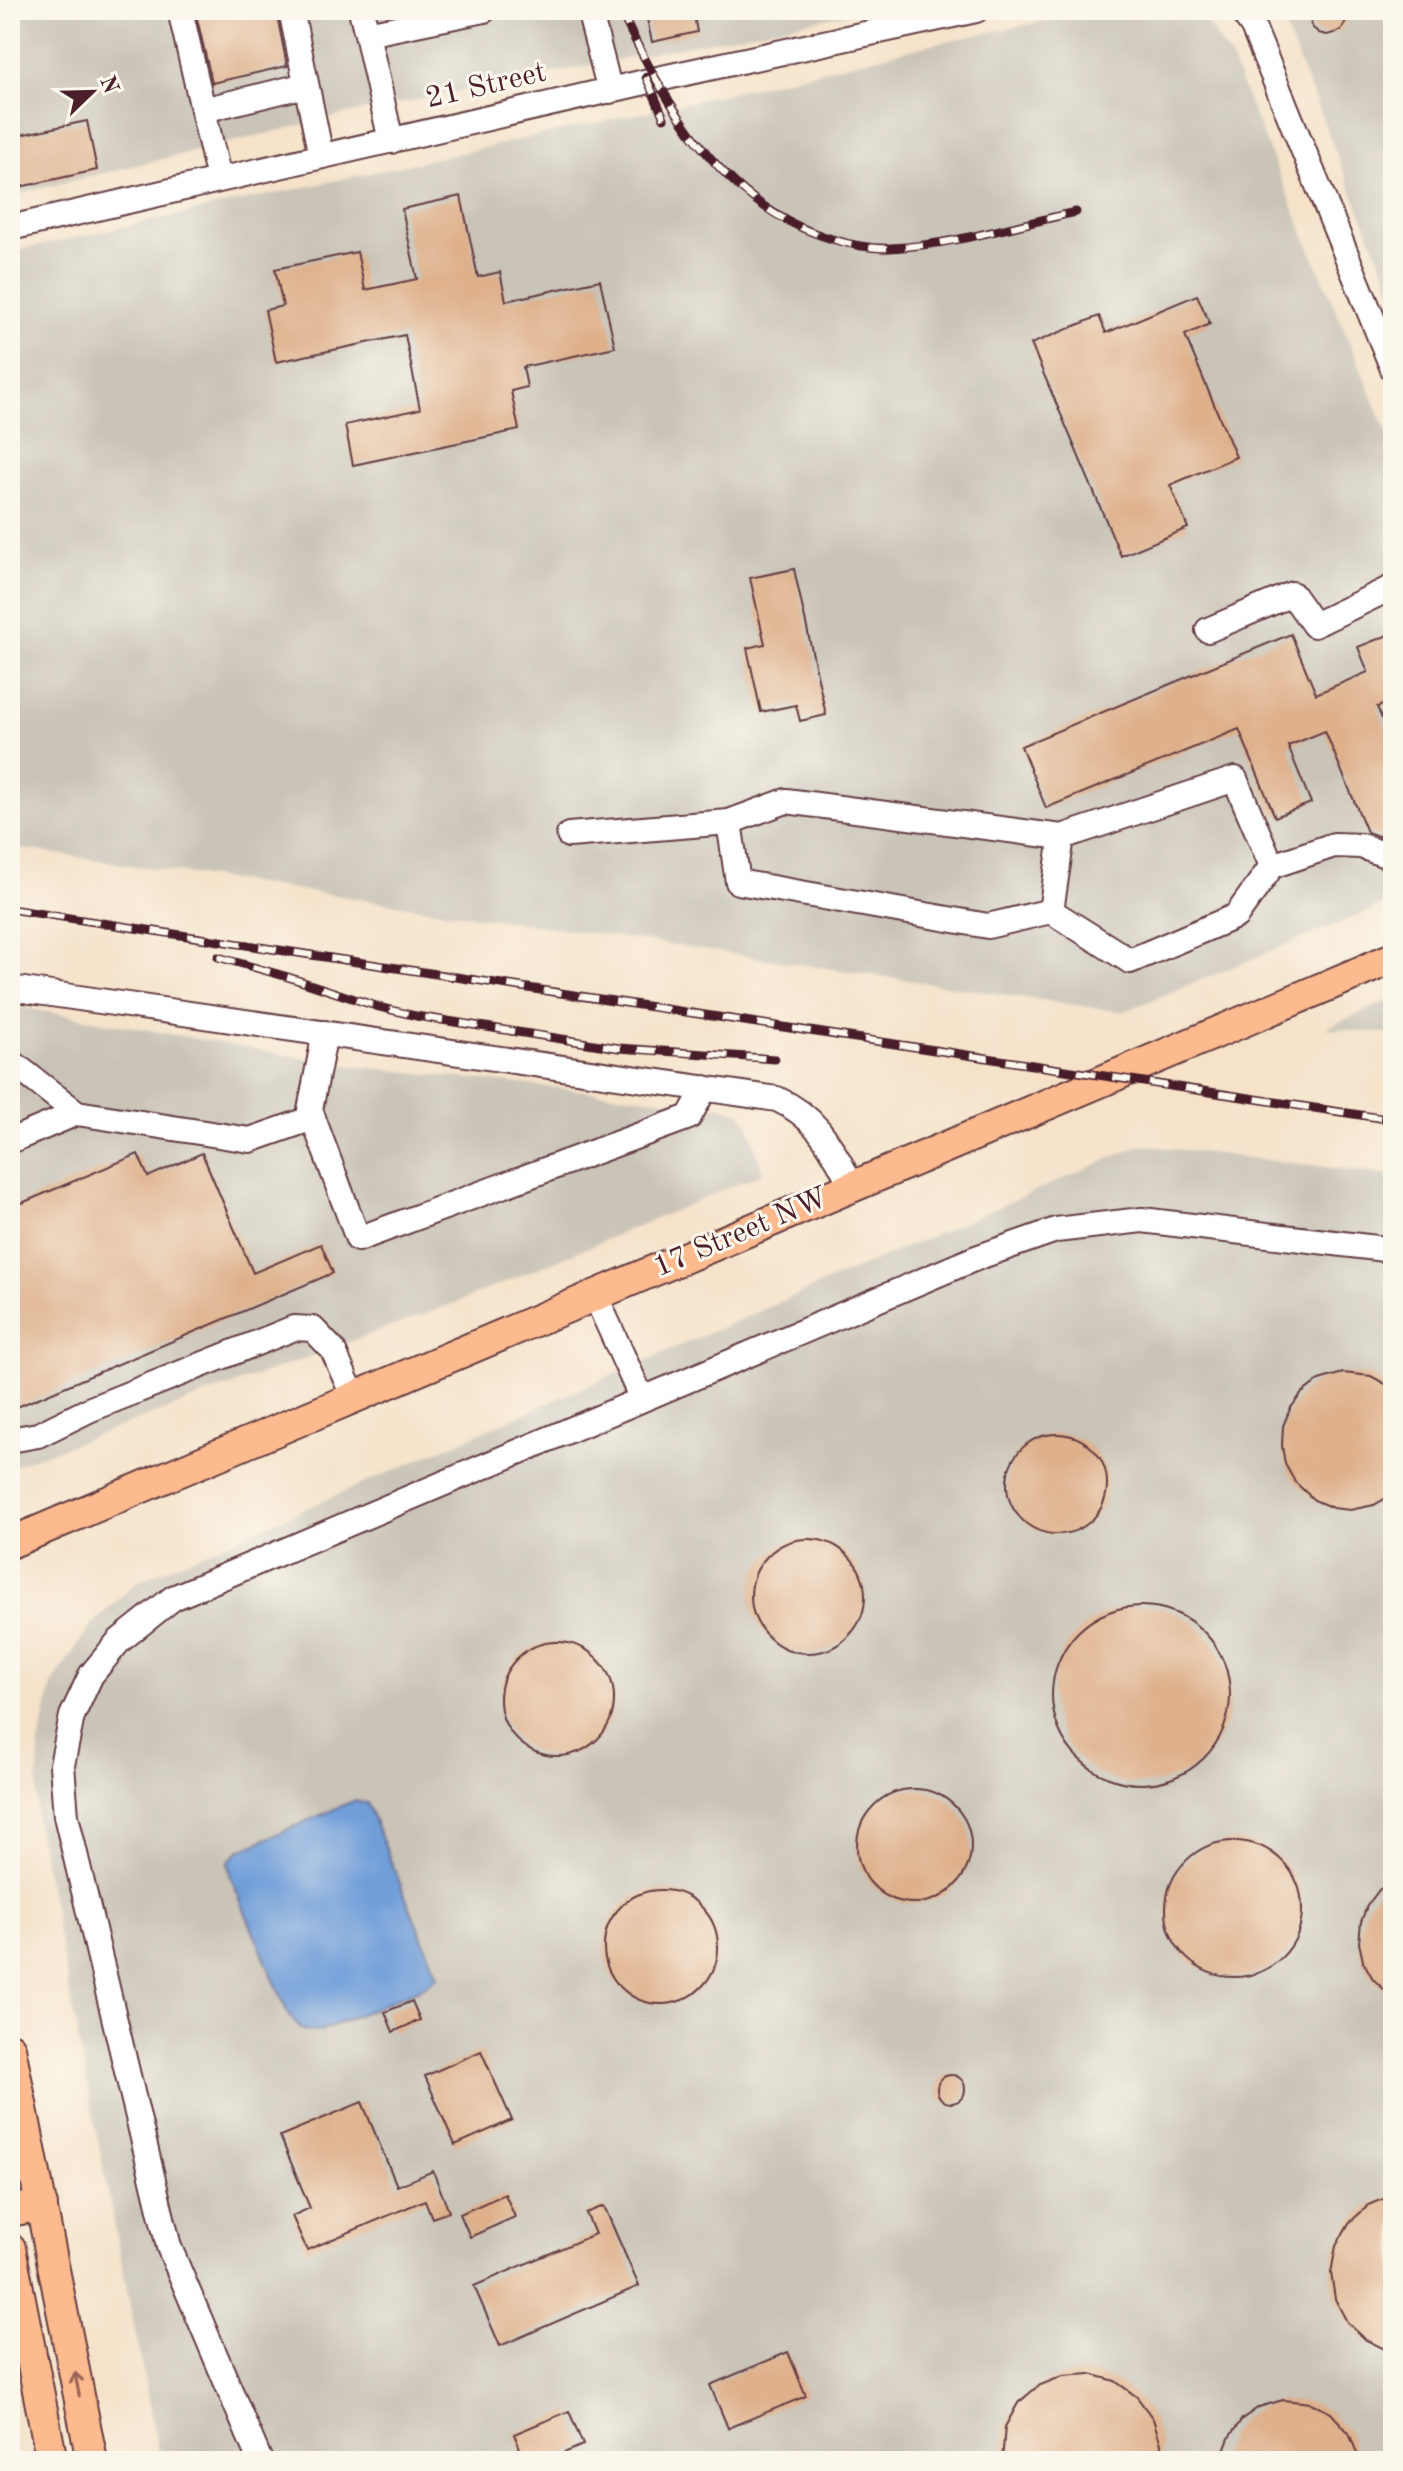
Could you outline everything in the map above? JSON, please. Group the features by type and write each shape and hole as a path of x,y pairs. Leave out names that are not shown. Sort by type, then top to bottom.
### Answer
{"main road":[{"name":"17 Street NW","path":"12,1539 354,1398 1393,958"},
{"path":"10,2048 30,2190 92,2461"},
{"path":"10,2211 30,2190"},
{"path":"10,2248 52,2461"},
{"path":"10,2355 41,2405"}],"street":[{"path":"180,10 219,179"},
{"path":"291,10 321,156"},
{"path":"361,10 391,141"},
{"path":"367,34 484,10"},
{"path":"589,10 610,91"},
{"name":"21 Street","path":"10,228 976,10"},
{"path":"1241,10 1253,27 1393,369"},
{"path":"203,110 306,85"},
{"path":"1208,630 1292,594 1314,625 1393,587"},
{"path":"569,835 729,822 786,801 1062,837 1235,779 1272,866"},
{"path":"729,822 738,882 988,926 1051,911 1130,961 1236,916 1272,866 1334,845 1361,846 1392,859"},
{"path":"1051,911 1062,837"},
{"path":"10,988 777,1099 796,1107 822,1130 852,1186"},
{"path":"325,1033 310,1110 358,1239 689,1117 705,1088"},
{"path":"10,1061 77,1113 250,1140 313,1118"},
{"path":"10,1141 77,1113"},
{"path":"260,2461 169,2247 66,1816 62,1765 72,1716 91,1675 119,1641 173,1598 976,1258 1056,1230 1142,1220 1393,1250"},
{"path":"595,1295 642,1399"},
{"path":"10,1440 38,1435 91,1409 294,1328 313,1329 333,1350 354,1398"}],"shaded area":[{"path":"10,10 866,10 347,114 10,196"},
{"path":"1098,10 1198,10 1230,57 1393,446 1393,901 1123,1012 10,847 10,252 674,106 928,45"},
{"path":"1278,10 1393,10 1393,292"},
{"path":"1393,999 1393,1034 1325,1028"},
{"path":"10,1005 336,1064 721,1106 741,1114 748,1123 763,1173 463,1300 10,1467"},
{"path":"1141,1145 1393,1175 1393,2461 160,2461 36,1819 39,1744 52,1684 91,1625 137,1582"}],"water":[{"path":"355,1800 367,1803 438,1976 424,1987 318,2032 303,2030 289,2016 231,1878 228,1862 238,1851"}],"building":[{"path":"195,10 276,10 287,66 212,83"},
{"path":"645,10 693,10 697,32 652,42"},
{"path":"1309,10 1351,10 1341,31 1327,35 1312,27"},
{"path":"87,121 97,170 15,188 10,164 10,137"},
{"path":"461,196 478,277 500,272 506,301 600,280 615,347 523,367 527,387 511,391 519,430 353,465 345,425 420,409 405,335 276,362 265,310 283,306 275,269 357,252 365,290 417,279 402,209"},
{"path":"1197,295 1210,324 1185,335 1236,457 1170,485 1188,528 1121,556 1031,344 1099,316 1106,333"},
{"path":"794,569 826,715 800,721 796,705 761,712 747,648 765,644 750,578"},
{"path":"1393,633 1393,701 1377,707 1393,745 1393,839 1367,832 1325,731 1288,746 1311,803 1275,817 1239,729 1046,808 1021,746 1291,634 1316,694 1368,672 1358,647"},
{"path":"202,1153 253,1273 321,1244 333,1273 10,1410 10,1208 138,1154 148,1177"},
{"path":"1343,1373 1371,1376 1393,1388 1393,1494 1374,1505 1350,1510 1333,1508 1314,1500 1295,1482 1285,1464 1282,1446 1283,1426 1290,1409 1302,1393 1319,1380"},
{"path":"1057,1434 1076,1438 1092,1449 1103,1465 1107,1484 1103,1503 1092,1519 1076,1530 1057,1534 1038,1530 1022,1519 1011,1503 1007,1484 1011,1465 1022,1449 1038,1438"},
{"path":"808,1539 830,1544 848,1556 860,1574 865,1596 860,1618 848,1636 830,1648 808,1653 786,1648 768,1636 756,1618 751,1596 756,1574 768,1556 786,1544"},
{"path":"1141,1606 1175,1613 1204,1632 1223,1661 1230,1695 1223,1729 1204,1758 1175,1777 1141,1784 1107,1777 1078,1758 1059,1729 1052,1695 1059,1661 1078,1632 1107,1613"},
{"path":"557,1642 579,1647 597,1659 609,1677 614,1699 609,1721 597,1739 579,1751 557,1756 535,1751 517,1739 505,1721 500,1699 505,1677 517,1659 535,1647"},
{"path":"914,1789 936,1794 954,1806 966,1824 971,1846 966,1868 954,1886 936,1898 914,1903 892,1898 874,1886 862,1868 857,1846 862,1824 874,1806 892,1794"},
{"path":"1234,1841 1260,1847 1282,1861 1296,1883 1302,1909 1296,1935 1282,1957 1260,1971 1234,1977 1208,1971 1186,1957 1172,1935 1166,1909 1172,1883 1186,1861 1208,1847"},
{"path":"1393,1880 1393,1998 1373,1979 1363,1961 1359,1943 1361,1922 1367,1906 1379,1890"},
{"path":"661,1890 683,1895 701,1907 713,1925 718,1947 713,1969 701,1987 683,1999 661,2004 639,1999 621,1987 609,1969 604,1947 609,1925 621,1907 639,1895"},
{"path":"412,2001 420,2020 393,2032 385,2012"},
{"path":"481,2051 512,2120 455,2145 425,2076"},
{"path":"951,2075 961,2079 965,2089 961,2099 951,2103 941,2099 937,2089 941,2079"},
{"path":"362,2102 397,2186 433,2171 449,2212 432,2218 425,2200 307,2250 292,2216 310,2208 280,2136"},
{"path":"505,2194 515,2217 470,2237 460,2214"},
{"path":"1393,2195 1393,2353 1366,2340 1347,2322 1335,2299 1331,2273 1336,2246 1349,2223 1369,2205"},
{"path":"604,2206 639,2286 500,2346 474,2286 595,2234 586,2213"},
{"path":"788,2352 806,2396 728,2428 710,2385"},
{"path":"1090,2374 1115,2381 1137,2397 1153,2419 1161,2444 1160,2461 1002,2461 1005,2427 1018,2403 1038,2386 1063,2376"},
{"path":"1283,2400 1311,2403 1331,2413 1349,2433 1360,2461 1220,2461 1230,2436 1242,2419 1259,2407"},
{"path":"569,2411 583,2445 545,2461 525,2461 514,2434"}],"railway":[{"path":"620,10 658,82 703,148 729,178 760,203 794,224 846,243 891,248 961,239 1076,212"},
{"path":"646,77 664,118"},
{"path":"10,909 1393,1120"},
{"path":"218,957 416,1016 619,1048 775,1059"}]}
